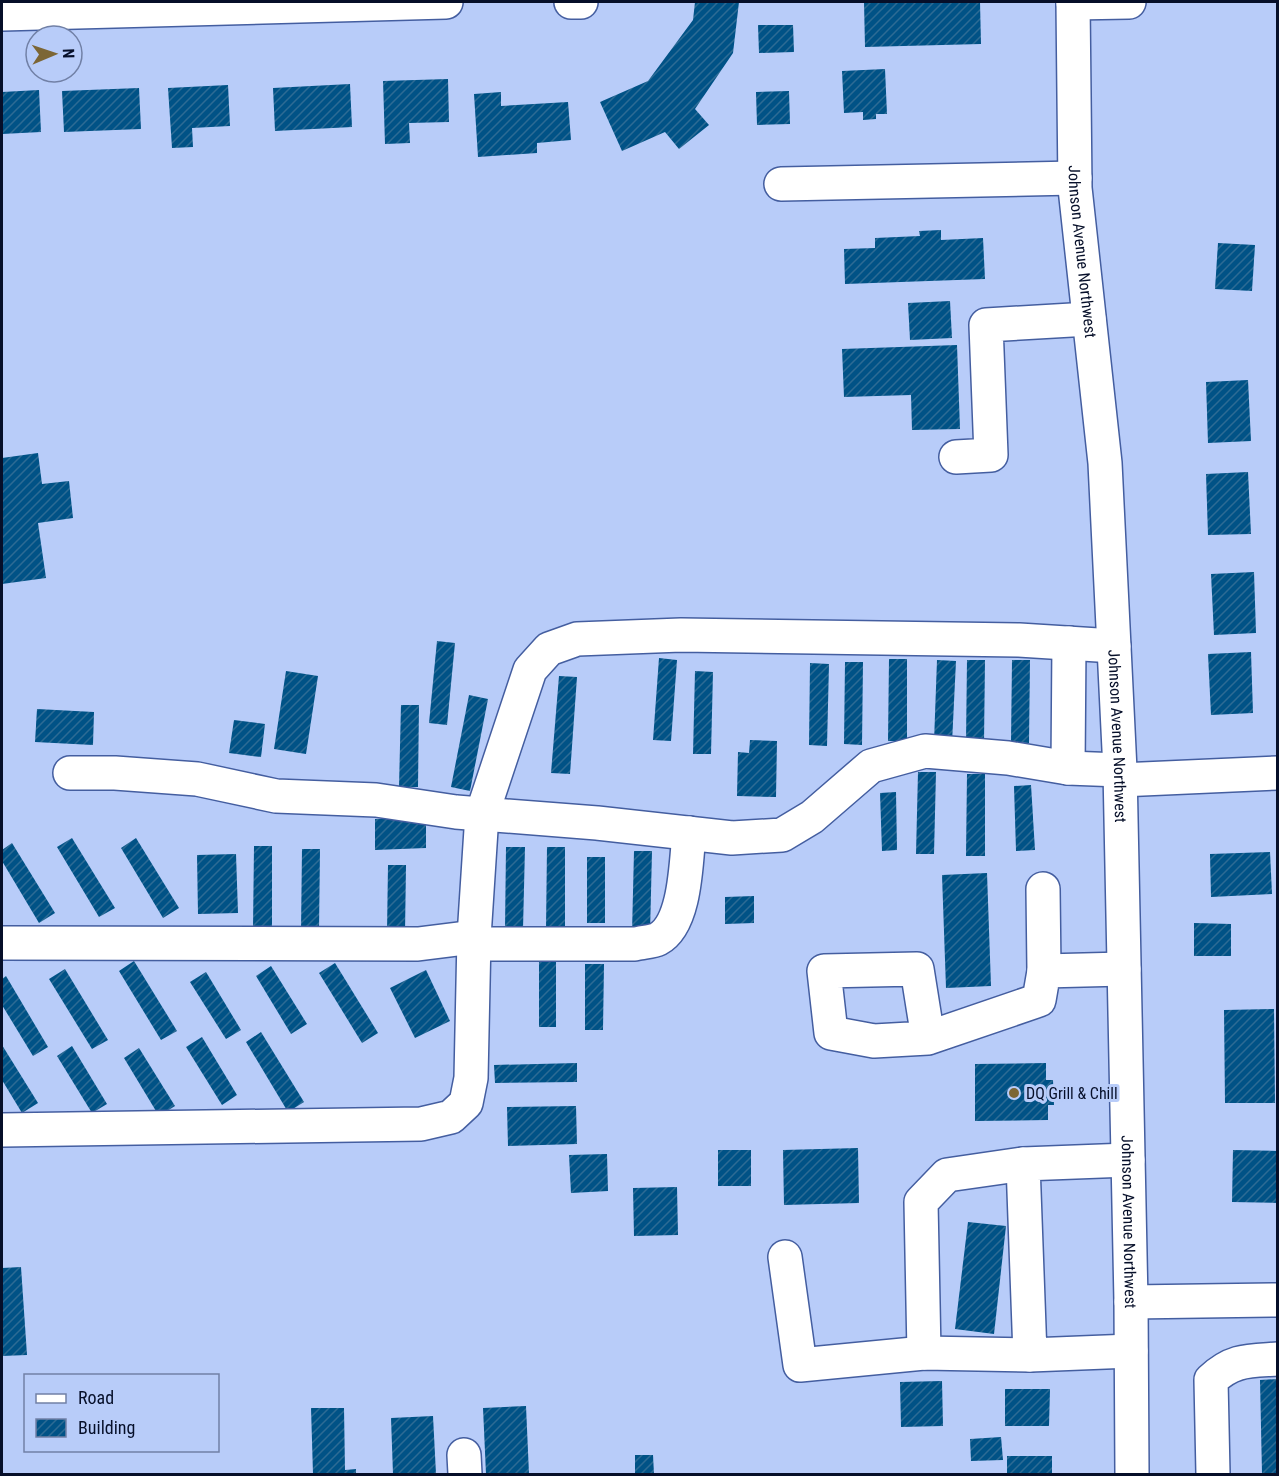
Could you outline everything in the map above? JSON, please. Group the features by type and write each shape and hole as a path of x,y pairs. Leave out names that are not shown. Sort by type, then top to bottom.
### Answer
{"street":[{"path":"2,14 446,2"},
{"path":"1073,2 1128,2"},
{"name":"Johnson Avenue Northwest","path":"1073,2 1075,178 1105,463 1120,775 1131,1302 1132,1474"},
{"path":"781,184 1075,178"},
{"path":"956,457 991,455 986,325 1089,319"},
{"path":"2,1130 421,1124 451,1117 466,1103 471,1078 482,814 530,670 549,649 577,639 681,635 1019,640 1114,646"},
{"path":"1068,768 1069,643"},
{"path":"70,773 115,772 197,779 276,796 376,800 482,814 597,823 732,838 782,835 812,817 871,766 925,751 1008,758 1120,775 1278,772"},
{"path":"2,943 406,944 475,940 635,944 658,939 670,927 681,906 689,833"},
{"path":"928,1038 1039,1000 1044,971 1042,889"},
{"path":"1044,971 1124,969"},
{"path":"924,1353 921,1202 947,1174 1023,1164 1128,1160"},
{"path":"1023,1164 1030,1355"},
{"path":"785,1257 800,1365 924,1353 1030,1355 1131,1351"},
{"path":"1131,1302 1278,1300"},
{"path":"1213,1474 1210,1380 1229,1365 1246,1361 1278,1359"}],"building":[{"path":"695,2 739,2 733,53 695,109 709,125 679,149 665,132 622,151 600,102 648,81 693,20"},
{"path":"864,2 980,2 981,44 865,47"},
{"path":"758,25 793,25 794,52 759,53"},
{"path":"885,69 887,114 876,114 876,119 863,120 863,112 844,113 842,71"},
{"path":"448,79 449,122 409,123 410,143 385,144 383,81"},
{"path":"350,84 352,127 275,131 273,88"},
{"path":"228,85 230,126 192,128 193,147 172,148 168,88"},
{"path":"139,88 141,129 64,132 62,91"},
{"path":"39,90 41,132 2,134 2,92"},
{"path":"789,91 790,124 757,125 756,92"},
{"path":"501,92 501,106 568,102 571,140 537,143 537,153 478,157 474,94"},
{"path":"941,230 941,240 983,238 985,279 845,284 844,249 875,248 875,238 920,236 919,231"},
{"path":"1218,243 1255,245 1252,291 1215,289"},
{"path":"950,301 952,338 910,340 908,303"},
{"path":"957,345 960,429 912,430 911,395 844,397 842,349"},
{"path":"1248,380 1251,441 1208,443 1206,382"},
{"path":"38,453 42,484 69,481 73,518 38,523 46,578 2,584 2,458"},
{"path":"1248,472 1251,534 1208,535 1206,474"},
{"path":"1254,572 1256,633 1214,635 1211,574"},
{"path":"437,641 455,643 447,725 429,723"},
{"path":"1251,652 1253,713 1211,715 1208,654"},
{"path":"659,658 677,660 671,741 653,740"},
{"path":"889,659 907,659 907,741 888,741"},
{"path":"937,660 956,661 952,743 934,742"},
{"path":"967,660 985,660 984,742 966,742"},
{"path":"1012,660 1030,660 1029,743 1011,742"},
{"path":"845,662 863,662 862,745 844,744"},
{"path":"810,663 829,664 827,746 809,745"},
{"path":"286,671 318,676 306,754 274,749"},
{"path":"695,671 713,672 711,754 693,754"},
{"path":"559,676 577,677 570,774 551,773"},
{"path":"469,695 488,699 470,791 451,787"},
{"path":"401,705 419,705 418,787 399,787"},
{"path":"37,709 94,712 93,745 35,742"},
{"path":"234,720 265,724 261,757 229,753"},
{"path":"750,740 777,741 776,797 737,796 738,752 749,753"},
{"path":"918,772 936,772 934,854 916,854"},
{"path":"967,774 985,774 985,856 966,856"},
{"path":"1031,785 1035,850 1016,851 1014,786"},
{"path":"896,792 897,850 882,851 880,793"},
{"path":"426,818 426,848 375,850 375,819"},
{"path":"72,838 115,908 99,917 57,847"},
{"path":"136,838 179,908 163,918 121,848"},
{"path":"12,843 55,913 39,923 2,861 2,850"},
{"path":"254,846 272,846 272,928 253,928"},
{"path":"506,847 525,847 523,929 505,929"},
{"path":"547,847 565,847 565,929 546,929"},
{"path":"302,849 320,849 319,931 301,931"},
{"path":"634,851 652,851 650,934 632,933"},
{"path":"1270,852 1272,894 1211,897 1210,854"},
{"path":"236,854 238,913 198,914 197,855"},
{"path":"587,857 605,857 605,923 587,923"},
{"path":"388,865 406,865 405,933 387,933"},
{"path":"987,873 991,986 946,988 942,875"},
{"path":"754,896 754,923 725,924 725,897"},
{"path":"1194,923 1231,924 1231,956 1194,956"},
{"path":"134,961 177,1031 161,1040 119,971"},
{"path":"539,961 556,961 556,1027 539,1027"},
{"path":"335,963 378,1033 362,1043 319,973"},
{"path":"585,964 604,964 603,1030 585,1030"},
{"path":"271,966 307,1024 291,1034 256,976"},
{"path":"65,969 108,1040 92,1049 49,979"},
{"path":"426,970 450,1021 415,1038 390,988"},
{"path":"206,972 241,1030 226,1039 190,982"},
{"path":"6,976 48,1047 33,1056 2,1005 2,979"},
{"path":"1274,1009 1275,1103 1225,1103 1224,1010"},
{"path":"261,1032 304,1102 288,1112 246,1042"},
{"path":"202,1037 237,1095 222,1105 186,1047"},
{"path":"2,1045 38,1103 22,1113 2,1080"},
{"path":"72,1046 107,1104 92,1113 57,1056"},
{"path":"139,1048 175,1106 159,1116 124,1058"},
{"path":"577,1063 577,1082 495,1083 494,1065"},
{"name":"DQ Grill & Chill","path":"1046,1063 1046,1080 1053,1080 1054,1105 1048,1105 1048,1120 975,1121 975,1064"},
{"path":"576,1106 577,1144 508,1146 507,1107"},
{"path":"858,1148 859,1203 784,1205 783,1150"},
{"path":"718,1150 751,1150 751,1186 718,1186"},
{"path":"1233,1150 1278,1151 1278,1203 1232,1202"},
{"path":"607,1154 608,1191 571,1193 569,1155"},
{"path":"677,1187 678,1235 634,1236 633,1188"},
{"path":"968,1222 1006,1226 994,1334 955,1329"},
{"path":"21,1267 27,1355 2,1356 2,1268"},
{"path":"1278,1379 1278,1474 1262,1474 1260,1380"},
{"path":"942,1381 943,1426 901,1427 900,1382"},
{"path":"1005,1389 1050,1389 1049,1426 1005,1426"},
{"path":"526,1406 529,1474 486,1474 483,1408"},
{"path":"311,1408 344,1408 345,1470 356,1469 356,1474 313,1474"},
{"path":"433,1416 436,1474 393,1474 391,1418"},
{"path":"1001,1437 1003,1460 971,1461 970,1439"},
{"path":"635,1455 653,1455 654,1474 635,1474"},
{"path":"1007,1456 1052,1456 1052,1474 1007,1474"}],"place":[{"name":"DQ Grill & Chill","path":"1014,1093"}]}
